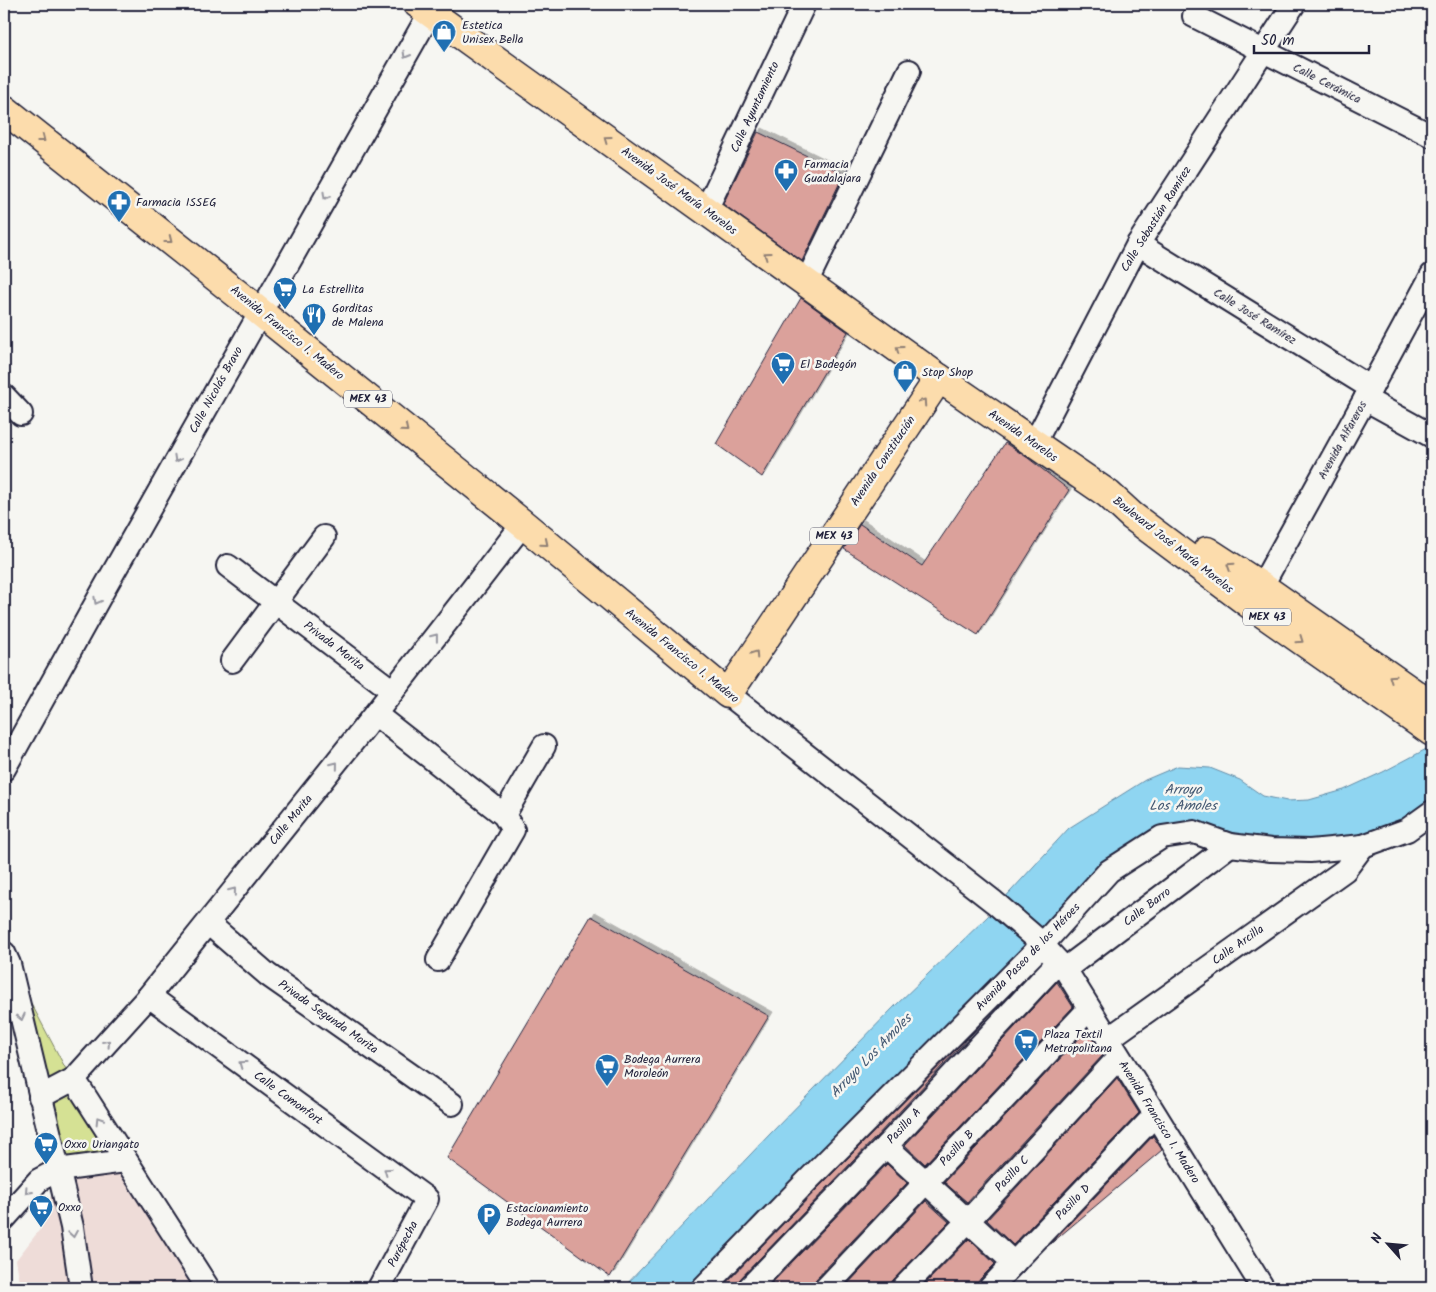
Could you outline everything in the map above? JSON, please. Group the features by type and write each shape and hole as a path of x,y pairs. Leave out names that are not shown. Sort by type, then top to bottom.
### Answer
{"main road":[{"name":"Avenida José María Morelos","path":"428,7 939,378"},
{"name":"Avenida Francisco I. Madero","path":"4,109 523,524 728,694"},
{"name":"Avenida Morelos","path":"939,378 1108,494"},
{"name":"Avenida Constitución","path":"728,694 939,378"},
{"name":"Boulevard José María Morelos","path":"1108,494 1136,506 1432,732"},
{"name":"Boulevard José María Morelos","path":"1256,596 1432,706"}],"street":[{"name":"Calle Ayuntamiento","path":"706,210 804,4"},
{"name":"Calle Sebastián Ramírez","path":"1034,444 1138,244 1294,4"},
{"name":"Calle Nicolás Bravo","path":"4,769 428,7"},
{"name":"Calle Cerámica","path":"1194,16 1432,136"},
{"path":"806,283 909,71"},
{"name":"Calle José Ramírez","path":"1138,244 1432,436"},
{"name":"Avenida Alfareros","path":"1256,596 1432,275"},
{"path":"4,396 21,414"},
{"name":"Calle Morita","path":"40,1097 74,1079 149,996 376,714 523,524"},
{"path":"232,661 324,537"},
{"name":"Privada Morita","path":"228,566 394,691"},
{"name":"Avenida Francisco I. Madero","path":"728,694 994,902 1040,942 1062,966 1263,1288"},
{"path":"376,714 504,815 513,830 438,960"},
{"path":"504,815 544,746"},
{"name":"Avenida Paseo de los Héroes","path":"703,1288 1109,871 1162,837 1194,832 1230,844 1271,850 1363,846 1407,830 1432,812"},
{"name":"Calle Barro","path":"1062,966 1230,844"},
{"name":"Calle Arcilla","path":"1114,1048 1345,870 1363,846"},
{"name":"Privada Segunda Morita","path":"208,923 268,975 452,1104"},
{"path":"4,953 9,964 72,1228 81,1288"},
{"name":"Pasillo A","path":"749,1288 1062,966"},
{"name":"Calle Comonfort","path":"149,996 427,1199"},
{"name":"Pasillo B","path":"826,1288 1089,1008"},
{"name":"Pasillo C","path":"903,1288 968,1221 1114,1048"},
{"path":"74,1079 208,1288"},
{"name":"Pasillo D","path":"990,1288 1155,1115"},
{"path":"886,1146 1014,1263"},
{"path":"4,1219 39,1180 58,1170 125,1161"},
{"name":"Purépecha","path":"379,1288 427,1199"}],"shaded area":[{"path":"125,1163 201,1288 21,1288 16,1260 41,1228 59,1170"}],"green space":[{"path":"31,1003 68,1073 105,1157 65,1165"}],"water":[{"name":"Arroyo Los Amoles","path":"1432,746 1432,810 1408,827 1312,848 1195,829 1104,867 1053,916 700,1288 623,1288 895,1006 988,916 1069,828 1145,780 1178,766 1210,768 1240,780 1263,796 1287,801 1309,800 1344,790"}],"building":[{"name":"Farmacia Guadalajara","path":"758,132 844,174 802,261 723,204"},
{"name":"El Bodegón","path":"801,298 848,332 762,477 716,444"},
{"path":"1005,443 1028,458 1069,490 978,635 844,549 860,524 922,566"},
{"name":"Bodega Aurrera Moroleón","path":"591,916 769,1016 610,1277 447,1158"},
{"path":"1057,982 1073,1007 925,1164 905,1145"},
{"path":"985,1020 740,1279 736,1284 736,1288 721,1288 817,1189"},
{"path":"1087,1030 1103,1055 967,1202 944,1182"},
{"path":"1117,1078 1139,1113 1013,1245 987,1220"},
{"path":"1153,1136 1162,1150 1048,1246"},
{"path":"887,1164 907,1183 816,1279 813,1288 767,1288"},
{"path":"926,1201 949,1222 894,1279 890,1284 890,1288 844,1288"},
{"path":"969,1239 995,1264 980,1279 977,1288 921,1288"}],"place":[{"name":"Estetica Unisex Bella","path":"444,53"},
{"name":"Farmacia Guadalajara","path":"786,192"},
{"name":"Farmacia ISSEG","path":"119,223"},
{"name":"La Estrellita","path":"285,310"},
{"name":"Gorditas de Malena","path":"314,336"},
{"name":"El Bodegón","path":"783,385"},
{"name":"Stop Shop","path":"905,393"},
{"name":"Plaza Textil Metropolitana","path":"1026,1062"},
{"name":"Bodega Aurrera Moroleón","path":"607,1087"},
{"name":"Oxxo Uriangato","path":"46,1165"},
{"name":"Oxxo","path":"41,1228"},
{"name":"Estacionamiento Bodega Aurrera","path":"489,1236"}]}
